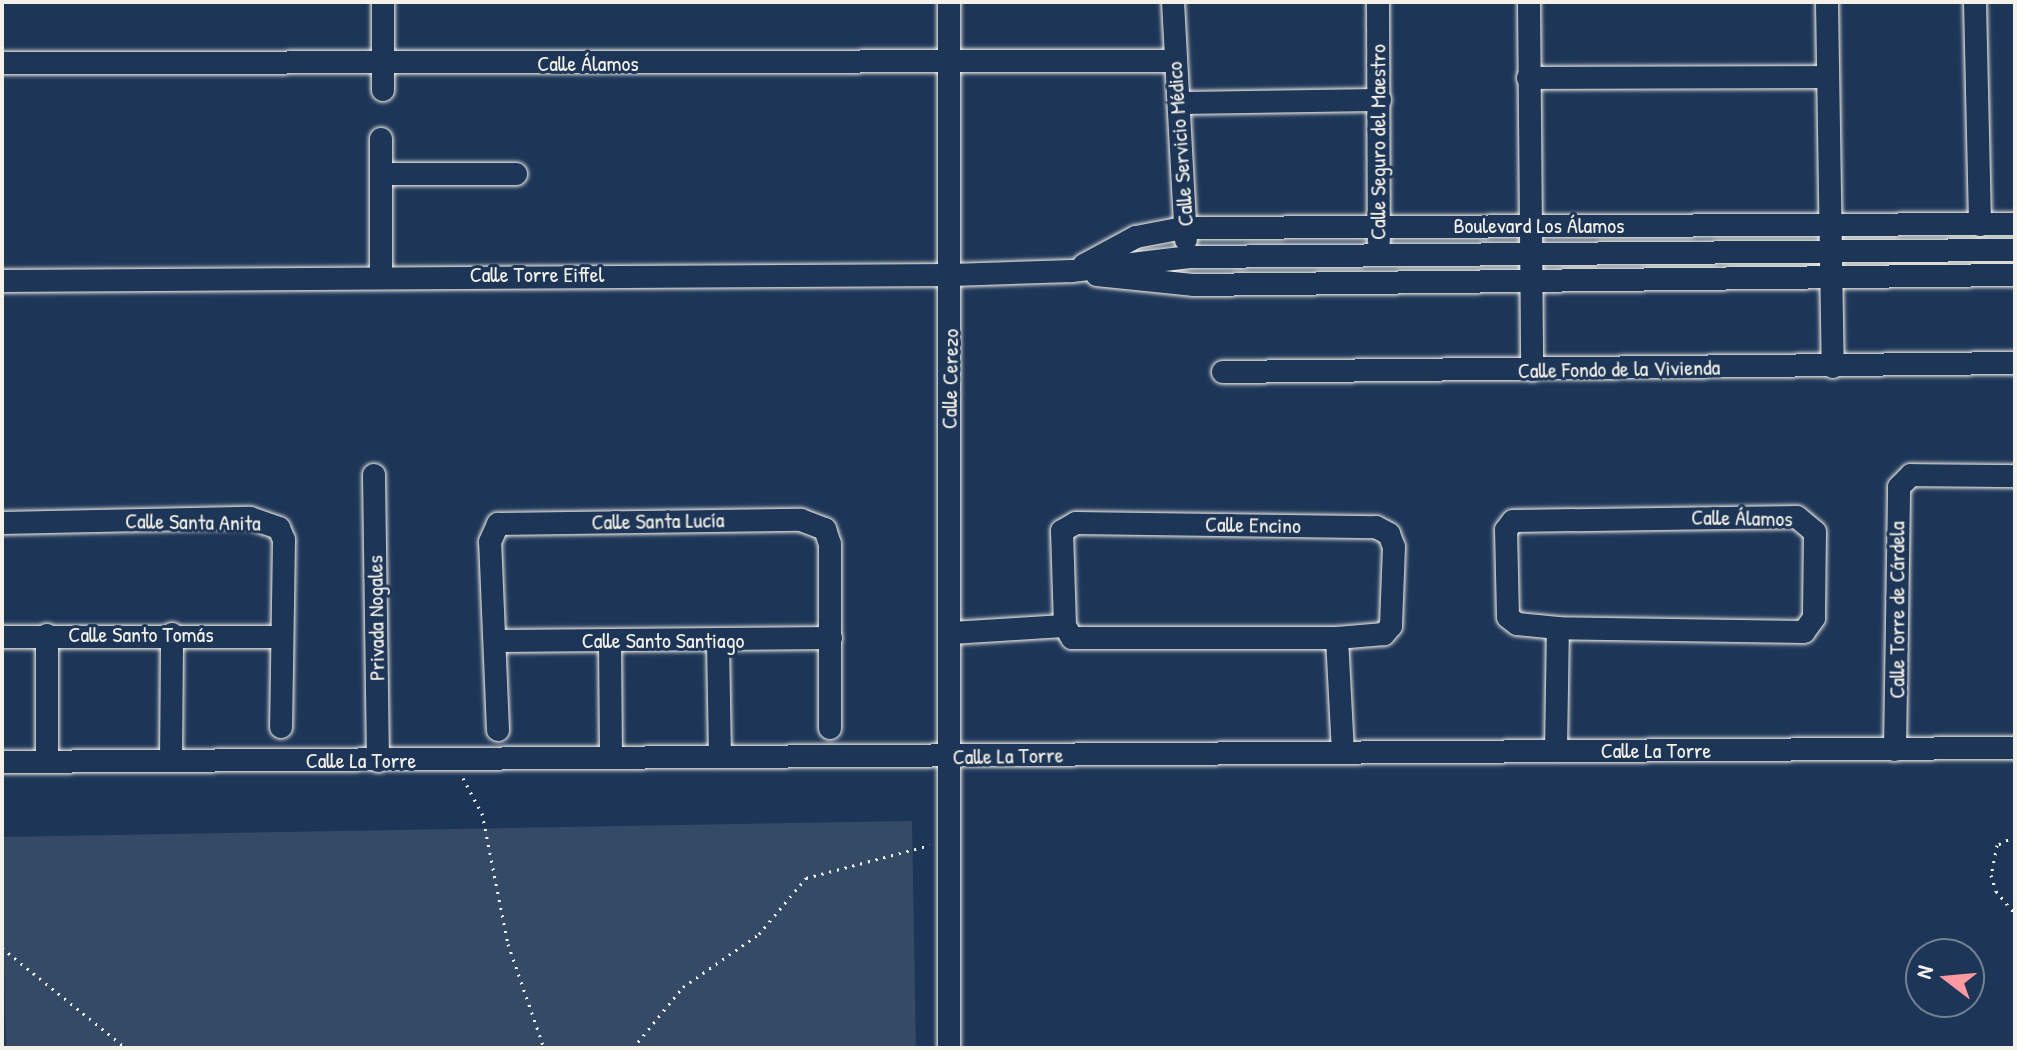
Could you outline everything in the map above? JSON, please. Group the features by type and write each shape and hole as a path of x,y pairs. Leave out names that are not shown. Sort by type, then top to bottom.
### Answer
{"street":[{"path":"383,2 380,64 383,90"},
{"name":"Calle Cerezo","path":"949,2 949,1048"},
{"name":"Calle Servicio Médico","path":"1173,2 1183,228 1194,285"},
{"name":"Calle Seguro del Maestro","path":"1378,2 1378,283"},
{"path":"1529,2 1532,370"},
{"path":"1827,2 1833,367"},
{"path":"1975,2 1980,225"},
{"name":"Calle Álamos","path":"2,63 948,65 1174,61"},
{"path":"1528,78 1827,77"},
{"path":"1179,103 1380,100"},
{"path":"381,139 381,274"},
{"path":"381,174 516,174"},
{"name":"Boulevard Los Álamos","path":"1072,271 1136,237 1183,228 2015,224"},
{"name":"Boulevard Los Álamos","path":"1072,271 1189,257 2015,250"},
{"path":"1072,271 1194,285 2015,275"},
{"name":"Calle Torre Eiffel","path":"2,281 381,274 951,275 1072,271"},
{"name":"Calle Fondo de la Vivienda","path":"1223,372 2015,363"},
{"name":"Privada Nogales","path":"374,475 378,761"},
{"name":"Calle Torre de Cárdela","path":"1895,750 1897,494 1911,475 2015,476"},
{"name":"Calle Álamos","path":"1793,516 1804,519 1815,532 1814,618 1804,632 1558,628 1517,624 1508,617 1506,530 1513,521 1793,516"},
{"name":"Calle Santa Anita","path":"2,523 250,518 270,522 284,540 281,727"},
{"name":"Calle Santa Lucía","path":"498,730 490,542 498,524 785,520 813,522 828,535 830,728"},
{"name":"Calle Encino","path":"1069,525 1382,529 1394,547 1391,626 1384,634 1337,638 1074,638 1065,626 1062,531 1069,525"},
{"name":"Calle Encino","path":"950,633 1065,626"},
{"path":"1556,751 1558,628"},
{"path":"171,761 172,634"},
{"name":"Calle Santo Tomás","path":"2,637 172,634 281,637"},
{"path":"47,635 47,762"},
{"name":"Calle Santo Santiago","path":"496,641 718,642 831,638"},
{"path":"1337,638 1343,752"},
{"path":"610,641 611,754"},
{"path":"718,642 720,757"},
{"name":"Calle La Torre","path":"2,762 453,761 611,754 949,757 2015,748"}],"path":[{"path":"453,761 482,813 505,932 544,1048"},
{"path":"2015,836 1997,845 1991,875 1996,891 2015,914"},
{"path":"633,1048 683,987 759,934 806,878 949,840"},
{"path":"2,948 126,1048"}],"shaded area":[{"path":"912,821 916,1048 6,1048 2,837"}]}
